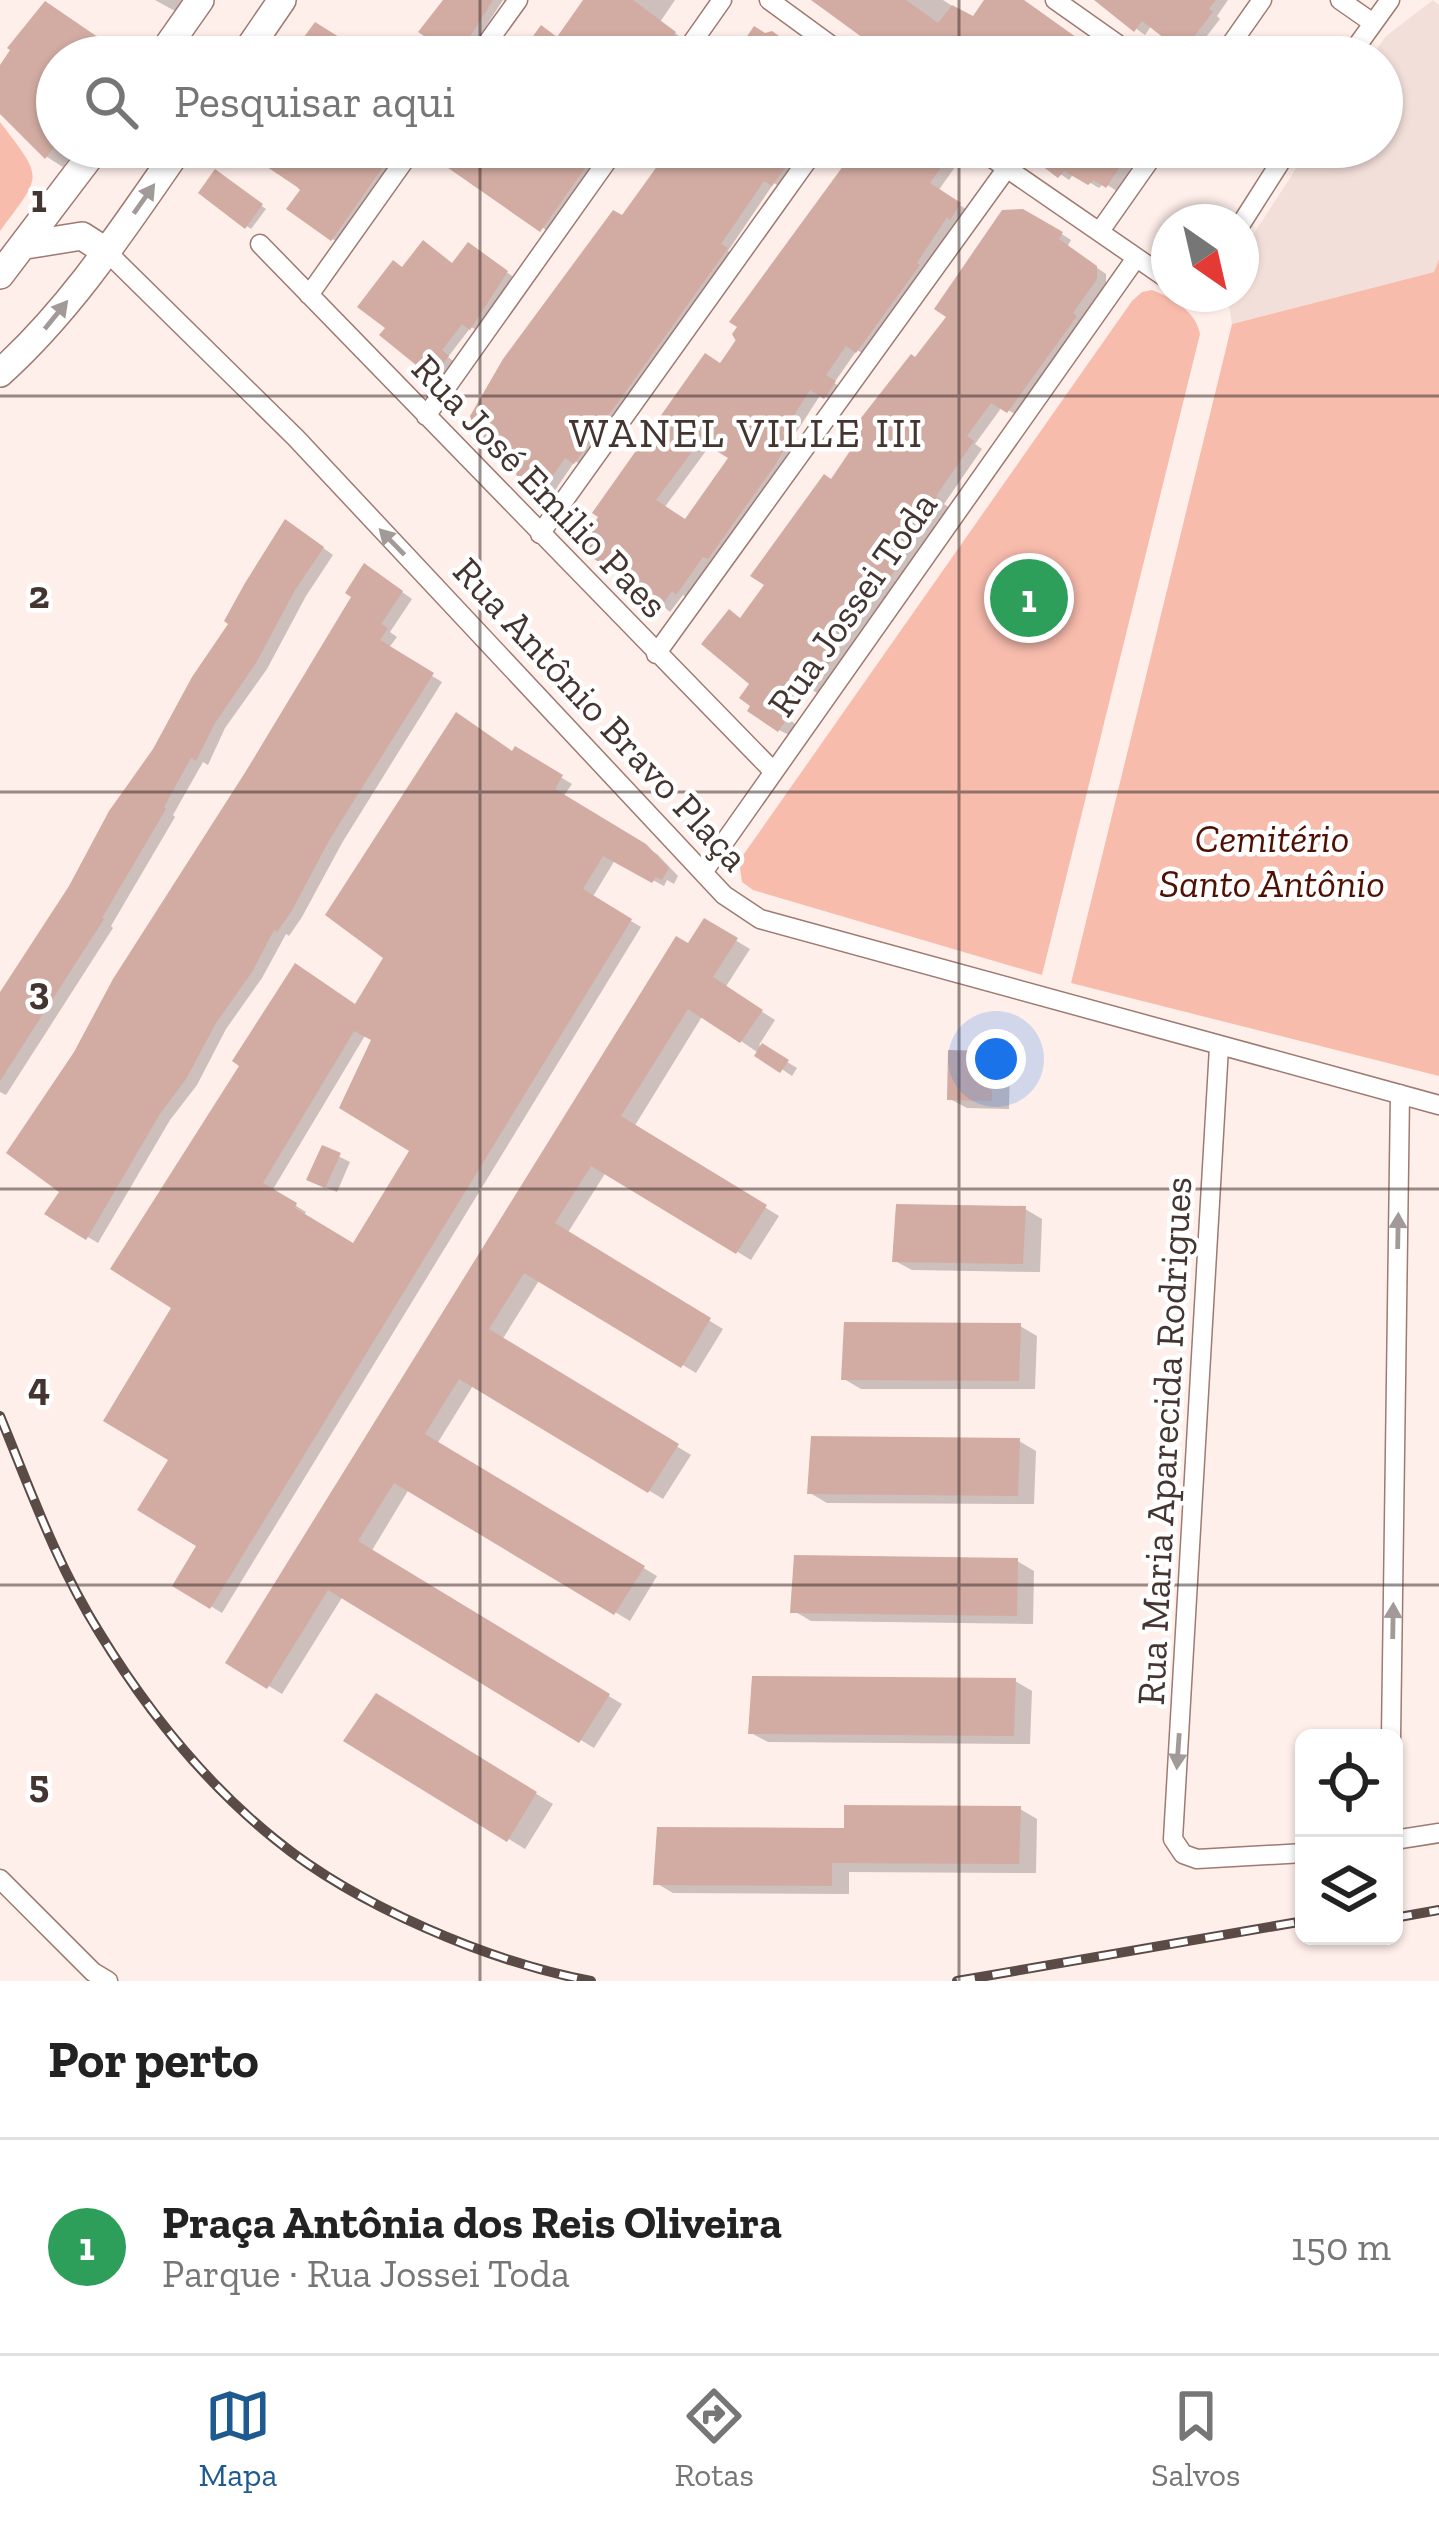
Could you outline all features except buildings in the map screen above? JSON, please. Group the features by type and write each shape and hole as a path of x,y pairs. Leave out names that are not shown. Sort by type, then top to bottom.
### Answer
{"main road":[{"path":"175,36 200,0"},
{"path":"257,36 282,0"},
{"path":"0,275 82,168"},
{"path":"0,374 32,345 107,252 165,168"},
{"path":"26,245 82,236 107,252"}],"street":[{"path":"492,36 518,0"},
{"path":"697,36 722,0"},
{"path":"769,0 819,36"},
{"path":"1055,0 1106,36"},
{"path":"1237,36 1262,0"},
{"path":"1340,0 1373,23"},
{"path":"1364,36 1390,0"},
{"path":"309,295 398,168"},
{"path":"426,416 602,168"},
{"path":"541,534 802,168"},
{"path":"656,653 1007,168 1151,268"},
{"path":"1100,231 1144,168"},
{"path":"1254,204 1277,168"},
{"name":"Rua José Emilio Paes","path":"260,244 774,772"},
{"name":"Rua Antônio Bravo Plaça","path":"107,252 296,438 724,895 760,919 1439,1105"},
{"name":"Rua Jossei Toda","path":"704,871 1136,258"},
{"name":"Rua Maria Aparecida Rodrigues","path":"1219,1047 1173,1839 1184,1854 1197,1859 1295,1854"},
{"path":"1391,1729 1400,1094"},
{"path":"1403,1839 1439,1833"},
{"path":"0,1879 93,1972 109,1981"}],"shaded area":[{"path":"1433,0 1439,5 1439,259 1434,272 1232,324 1230,312 1259,312 1259,225 1296,168 1403,168 1403,36 1386,36"}],"green space":[{"path":"0,122 25,155 33,176 24,198 0,231"},
{"name":"Cemitério Santo Antônio","path":"1439,259 1439,1076 1071,983 1232,324 1434,272"},
{"path":"1151,290 1151,312 1188,312 1200,334 1042,975 753,890 742,882 739,861 1142,292"}],"railway":[{"path":"0,1416 57,1553 99,1632 157,1717 225,1795 309,1864 385,1909 468,1945 591,1981"},
{"path":"1403,1916 1439,1910"},
{"path":"957,1981 1295,1923"}],"place":[{"name":"Praça Antônia dos Reis Oliveira","path":"1029,598"}],"district":[{"name":"WANEL VILLE III","path":"747,432"}]}
